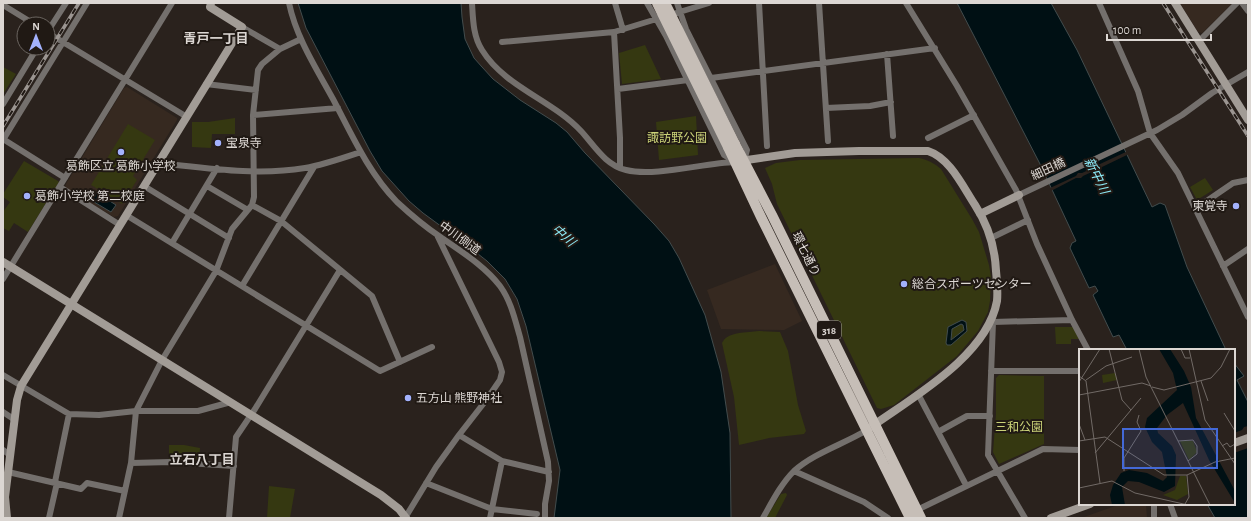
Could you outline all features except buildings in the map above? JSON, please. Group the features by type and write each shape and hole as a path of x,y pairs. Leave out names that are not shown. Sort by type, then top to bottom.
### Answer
{"main road":[{"name":"環七通り","path":"657,3 732,145"},
{"name":"環七通り","path":"666,3 740,162 772,215 912,516"}],"street":[{"path":"56,19 66,3"},
{"path":"65,178 3,140 87,3"},
{"path":"3,279 172,3"},
{"name":"中川側道","path":"288,3 301,39 370,170 406,211 474,261 485,271 500,286 507,300 520,337 548,462 549,472 545,518"},
{"path":"472,3 472,18 476,36 483,52 491,62 524,90 566,117 581,130 607,160 620,168 630,171 644,172 740,162 795,153 859,151 928,151 946,162 980,214 991,238 996,265 997,300 992,321 988,455 1025,518"},
{"path":"615,3 623,30"},
{"path":"647,3 666,36 724,155 740,162"},
{"path":"677,3 686,29 746,150 740,162"},
{"path":"502,42 614,32 681,12 696,5 709,3"},
{"path":"759,3 767,146"},
{"path":"820,3 828,141"},
{"path":"906,3 935,48 1019,195 1037,244 1072,320 1087,349"},
{"path":"1099,3 1136,86 1150,133 1178,173 1247,314"},
{"path":"1175,3 1248,120"},
{"path":"1199,41 1237,3"},
{"path":"1242,3 1248,11"},
{"path":"208,4 242,27 280,49"},
{"path":"3,5 21,16"},
{"path":"5,514 7,452 21,386 242,27"},
{"path":"614,32 618,89 620,168"},
{"path":"56,37 187,117"},
{"path":"119,518 131,463 136,411 162,360 216,271 232,229 250,208 254,196 254,115 258,70 262,64 280,49 301,39"},
{"path":"711,78 935,48"},
{"path":"887,54 893,136"},
{"path":"3,104 32,56"},
{"name":"細田橋","path":"1019,195 1170,123 1206,99 1212,93 1248,72"},
{"path":"618,89 688,80"},
{"path":"206,84 256,90"},
{"path":"826,108 870,106 891,102"},
{"path":"254,115 338,108"},
{"path":"928,138 974,115"},
{"path":"159,163 254,172 283,171 314,166 361,152"},
{"path":"242,286 314,166"},
{"path":"172,243 217,168"},
{"path":"1195,209 1233,183 1248,180"},
{"path":"144,186 229,238"},
{"path":"207,186 250,208 281,221 372,296 400,362"},
{"path":"60,187 120,225"},
{"path":"980,214 1019,195"},
{"path":"126,215 380,371 432,347"},
{"path":"991,238 1028,220"},
{"path":"3,262 381,495 399,509 406,518 426,483 459,435 500,380 502,372 496,355 437,235"},
{"path":"1223,266 1248,249"},
{"path":"229,518 236,437 340,270"},
{"path":"992,321 1072,320"},
{"path":"763,518 787,479 794,471 813,458 871,427 937,380 958,362 982,336 992,321"},
{"path":"991,371 1079,371"},
{"path":"3,375 68,414 99,415 136,411 198,411 231,402"},
{"path":"918,394 966,485"},
{"path":"3,412 15,420"},
{"path":"49,518 68,414"},
{"path":"938,432 967,416 990,416"},
{"path":"459,435 502,461 549,472"},
{"path":"1235,443 1248,438"},
{"path":"912,516 966,485 1042,449 1079,450"},
{"path":"490,518 502,461"},
{"path":"131,463 171,462 234,466"},
{"path":"794,471 864,502 888,518"},
{"path":"6,476 56,483 81,489 87,483 125,491"},
{"path":"426,483 492,509 537,514"},
{"path":"1051,518 1087,505"},
{"path":"1154,505 1154,518"},
{"path":"1170,505 1175,518"}],"shaded area":[{"path":"1180,3 1233,3 1202,33 1198,32"},
{"name":"葛飾区立 葛飾小学校","path":"127,87 177,118 177,120 118,216 114,217 65,188 124,88"},
{"path":"775,264 802,321 784,330 721,329 707,290"},
{"path":"1118,505 1146,505 1147,518 1081,518"}],"green space":[{"path":"645,45 661,79 622,84 619,53"},
{"path":"3,67 16,74 3,94"},
{"name":"諏訪野公園","path":"696,116 698,155 659,160 656,122"},
{"path":"235,118 235,134 212,134 211,148 192,147 192,122 208,122"},
{"path":"128,124 155,140 133,176 137,180 122,204 91,185"},
{"name":"総合スポーツセンター","path":"919,158 931,162 941,169 979,232 991,277 990,301 988,312 978,331 957,356 894,405 881,409 877,408 777,204 772,184 765,168 776,163 800,160"},
{"name":"葛飾小学校 第二校庭","path":"24,161 59,182 28,232 14,223 9,231 3,228 3,212 10,202 3,197 3,194"},
{"path":"1205,178 1213,190 1197,200 1190,187"},
{"path":"1055,327 1073,327 1079,339 1071,339 1071,344 1056,344"},
{"path":"759,331 780,332 788,351 798,405 806,431 804,434 769,438 739,445 734,397 722,343 733,334"},
{"name":"三和公園","path":"999,375 1044,376 1044,444 999,464 993,452 996,414 996,378"},
{"path":"169,445 184,445 200,448 199,462 169,460"},
{"path":"269,486 295,489 290,518 267,518"},
{"path":"786,493 787,495 775,518 766,518 781,494"}],"water":[{"name":"中川","path":"298,3 461,3 465,39 474,58 493,79 520,100 556,123 567,132 585,153 669,241 679,258 705,315 721,372 730,433 731,518 554,518 560,470 526,326 517,299 505,279 487,261 409,201 382,171 370,151 306,28"},
{"name":"新中川","path":"957,3 1051,3 1077,50 1152,207 1160,203 1165,205 1187,267 1226,349 1126,349 1119,335 1113,337 1093,295 1098,291 1095,286 1089,288 1070,248 1072,243 1076,241 1040,164"},
{"path":"94,191 116,205 111,212 89,199"},
{"path":"962,320 966,322 967,331 951,345 947,345 948,327","holes":["961,324 963,325 964,330 951,340 952,329"]},
{"path":"1235,364 1244,376 1237,380 1248,402 1248,518 1215,518 1208,505 1235,505"}],"pier":[{"path":"1128,151 1129,154 1102,167 1100,170 1096,170 1081,178 1076,178 1051,191 1050,188 1076,176 1078,173 1082,173 1095,167 1097,164"},
{"path":"1248,426 1248,448 1235,453 1235,433 1242,430 1244,427"}],"railway":[{"path":"3,126 79,3"},
{"path":"1163,3 1248,136"}],"place":[{"name":"宝泉寺","path":"218,143"},
{"name":"葛飾区立 葛飾小学校","path":"121,152"},
{"name":"葛飾小学校 第二校庭","path":"27,196"},
{"name":"東覚寺","path":"1236,206"},
{"name":"総合スポーツセンター","path":"904,284"},
{"name":"五方山 熊野神社","path":"408,398"}],"district":[{"name":"青戸一丁目","path":"216,39"},
{"name":"立石八丁目","path":"202,460"}]}
